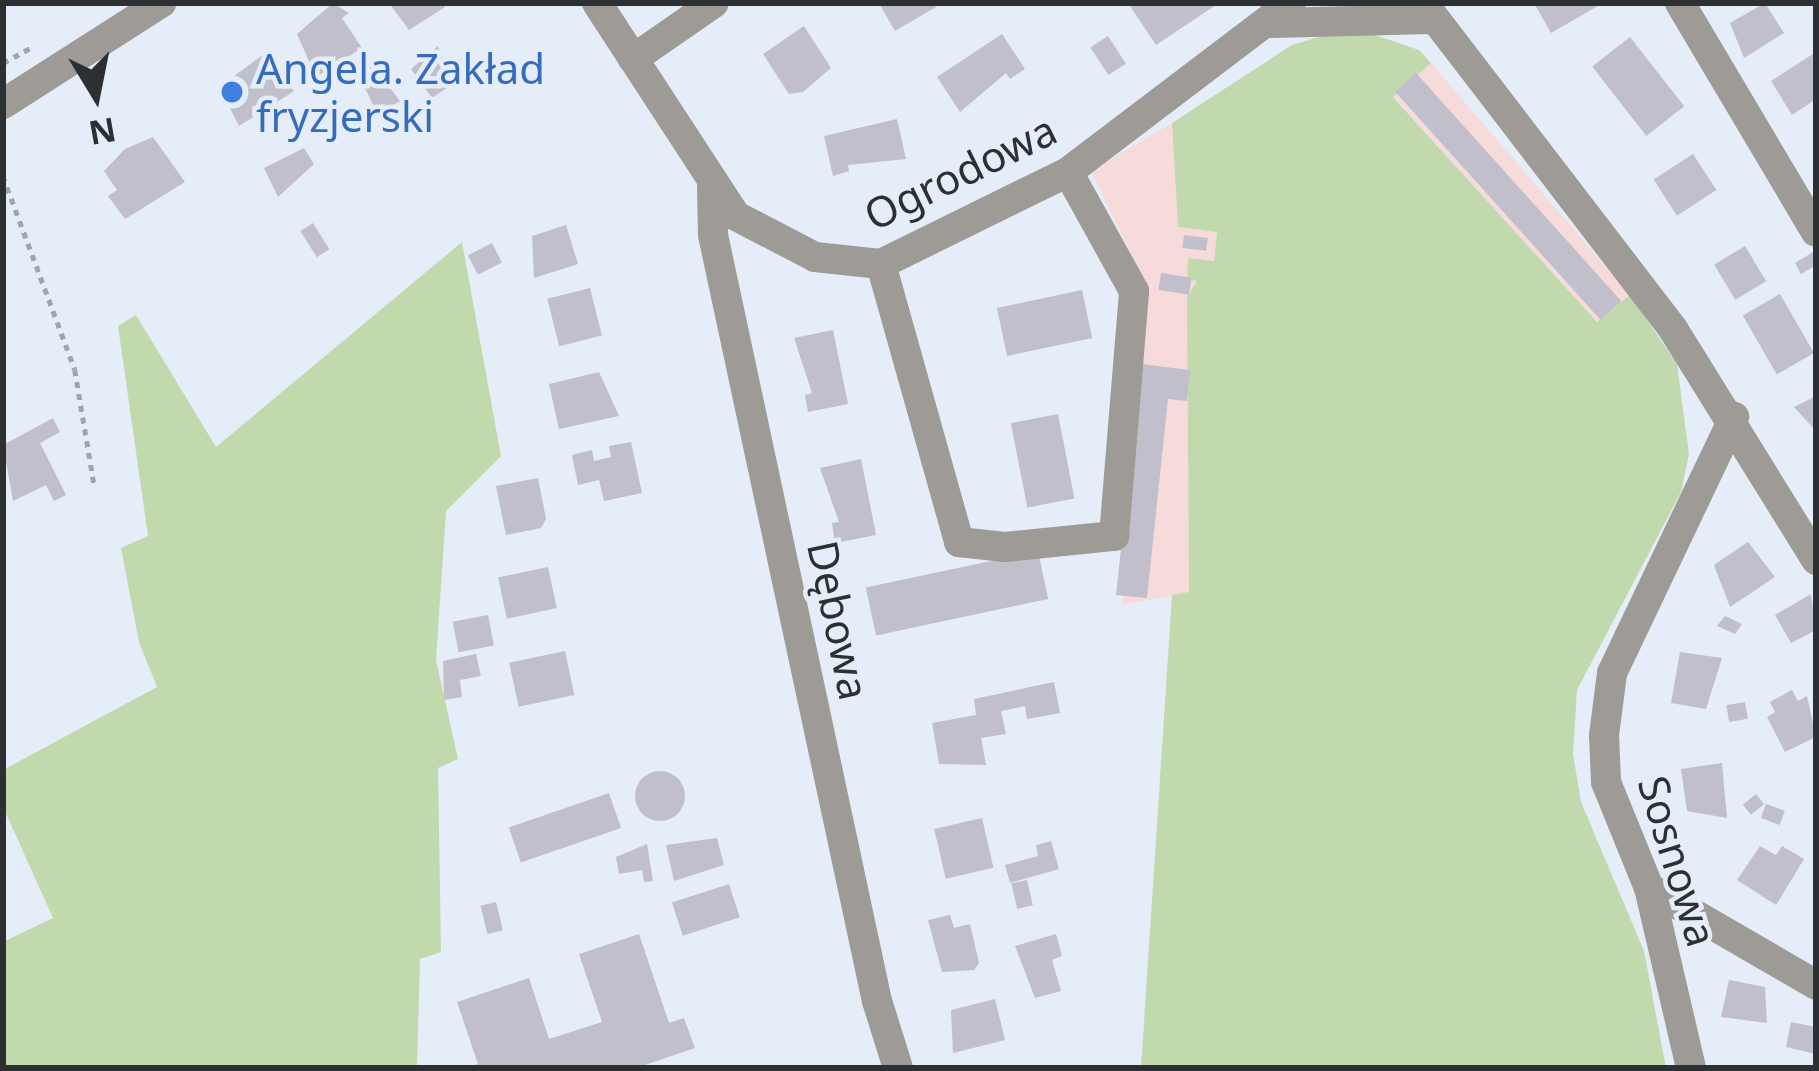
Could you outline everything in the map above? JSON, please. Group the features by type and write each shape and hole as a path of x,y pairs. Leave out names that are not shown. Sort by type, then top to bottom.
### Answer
{"street":[{"path":"7,83 161,3"},
{"name":"Ogrodowa","path":"597,3 712,187 736,216 779,244 844,263 881,264 1068,172 1282,13"},
{"path":"633,58 714,3"},
{"path":"1681,3 1816,232"},
{"path":"1282,13 1428,11 1734,417 1816,560"},
{"path":"881,264 959,542 1005,547 1114,536 1134,291 1068,172"},
{"name":"Dębowa","path":"712,187 718,258 877,1000 898,1068"},
{"name":"Sosnowa","path":"1690,1068 1649,888 1606,782 1612,673 1734,417"},
{"path":"1649,888 1816,985"}],"path":[{"path":"7,83 29,49"},
{"path":"3,176 75,370 94,484"}],"shaded area":[{"path":"1431,63 1630,295 1598,323 1393,96"},
{"path":"1172,123 1178,227 1217,232 1214,261 1188,259 1197,280 1187,299 1189,593 1122,605 1142,367 1139,270 1091,171"}],"green space":[{"path":"1328,34 1372,34 1419,50 1431,63 1393,97 1597,322 1630,295 1677,364 1689,454 1681,492 1577,690 1573,754 1581,802 1644,951 1666,1068 1141,1068 1172,595 1189,592 1187,298 1197,281 1187,279 1188,258 1214,261 1217,232 1178,227 1172,123 1292,45"},
{"path":"462,242 501,456 446,511 436,660 458,759 438,768 441,952 420,959 417,1068 3,1068 3,942 53,918 3,807 3,770 157,687 139,642 121,548 148,536 118,326 136,315 216,447"}],"building":[{"path":"333,3 349,13 342,18 362,48 316,77 297,34"},
{"path":"389,3 443,3 445,7 409,30"},
{"path":"879,3 933,3 936,7 895,31"},
{"path":"1219,3 1156,45 1130,6"},
{"path":"1534,3 1603,3 1551,33"},
{"path":"1765,3 1784,33 1744,58 1730,23"},
{"path":"804,26 831,68 803,92 789,94 763,54"},
{"path":"1002,34 1025,69 1010,79 1006,73 960,112 937,77"},
{"path":"1108,36 1126,64 1108,75 1090,47"},
{"path":"1630,37 1684,106 1646,136 1592,67"},
{"path":"438,46 447,69 467,55 476,68 432,98 411,69"},
{"path":"1816,52 1816,99 1792,115 1771,81"},
{"path":"263,55 294,91 239,126 219,87"},
{"path":"370,62 400,101 377,114 357,70"},
{"path":"1416,73 1621,301 1601,320 1395,92"},
{"path":"897,119 906,159 848,165 849,171 833,176 824,136"},
{"path":"153,137 185,182 125,219 108,196 117,190 104,171 125,149"},
{"path":"304,148 314,164 278,197 264,168"},
{"path":"1693,154 1716,190 1677,216 1654,180"},
{"path":"313,223 329,249 317,257 300,231"},
{"path":"566,225 578,264 534,278 532,236"},
{"path":"1184,235 1208,238 1206,251 1182,248"},
{"path":"492,243 502,263 478,275 468,255"},
{"path":"1745,246 1766,281 1735,300 1714,265"},
{"path":"1813,252 1816,265 1801,274 1795,263"},
{"path":"1161,273 1192,278 1189,295 1158,290"},
{"path":"590,288 602,336 559,346 547,299"},
{"path":"1082,290 1092,338 1007,356 997,308"},
{"path":"1780,294 1814,353 1777,374 1743,316"},
{"path":"833,330 848,404 808,412 805,395 812,393 794,338"},
{"path":"1141,364 1190,370 1187,401 1168,399 1147,598 1116,595"},
{"path":"599,372 619,416 559,429 549,384"},
{"path":"1816,396 1816,431 1794,407"},
{"path":"1058,414 1074,498 1027,508 1011,423"},
{"path":"53,418 60,432 40,443 66,495 54,501 46,485 13,501 3,445"},
{"path":"631,442 642,493 604,501 599,480 578,485 572,455 592,450 594,461 611,457 609,446"},
{"path":"861,459 876,535 835,543 832,523 839,522 820,468"},
{"path":"538,478 546,519 541,528 506,535 496,486"},
{"path":"1748,542 1775,577 1730,607 1714,565"},
{"path":"1038,551 1048,599 876,636 866,588"},
{"path":"548,567 557,608 507,619 498,578"},
{"path":"1811,594 1816,630 1791,643 1775,615"},
{"path":"488,615 494,645 459,652 453,622"},
{"path":"1725,616 1742,624 1735,634 1717,626"},
{"path":"565,651 574,695 519,707 509,663"},
{"path":"1680,652 1722,658 1706,709 1671,703"},
{"path":"476,654 481,676 460,680 462,697 444,700 443,661"},
{"path":"1054,682 1060,713 1027,719 1025,706 1001,711 1006,734 981,738 986,765 939,764 932,723 976,715 974,699"},
{"path":"1792,690 1798,701 1807,696 1816,737 1785,752 1767,717 1775,712 1770,702"},
{"path":"1745,702 1748,719 1729,722 1726,705"},
{"path":"1722,763 1727,818 1687,811 1681,769"},
{"path":"650,772 670,772 684,786 684,806 670,820 650,820 636,806 636,786"},
{"path":"609,793 621,828 521,862 509,828"},
{"path":"1756,794 1764,804 1751,815 1743,805"},
{"path":"1766,804 1785,811 1780,825 1761,818"},
{"path":"982,818 993,868 946,879 934,829"},
{"path":"717,838 724,865 674,881 666,845"},
{"path":"1051,841 1059,869 1010,883 1005,865 1038,856 1036,845"},
{"path":"647,844 653,881 644,882 642,870 619,874 616,857"},
{"path":"1760,846 1776,855 1782,846 1804,859 1776,905 1737,880"},
{"path":"1027,880 1033,905 1017,909 1011,884"},
{"path":"729,884 740,917 683,936 672,903"},
{"path":"496,902 503,930 487,934 480,906"},
{"path":"950,915 954,928 970,924 979,963 974,970 942,972 928,920"},
{"path":"639,934 669,1023 684,1018 695,1048 636,1068 467,1068 478,1064 457,1002 529,978 549,1039 602,1022 579,954"},
{"path":"1056,934 1062,956 1052,960 1061,991 1035,998 1015,946"},
{"path":"1729,980 1765,987 1767,1023 1721,1017"},
{"path":"995,999 1005,1040 953,1053 951,1010"},
{"path":"1791,1022 1816,1027 1816,1054 1786,1047"}],"place":[{"name":"Angela. Zakład fryzjerski","path":"232,92"}]}
